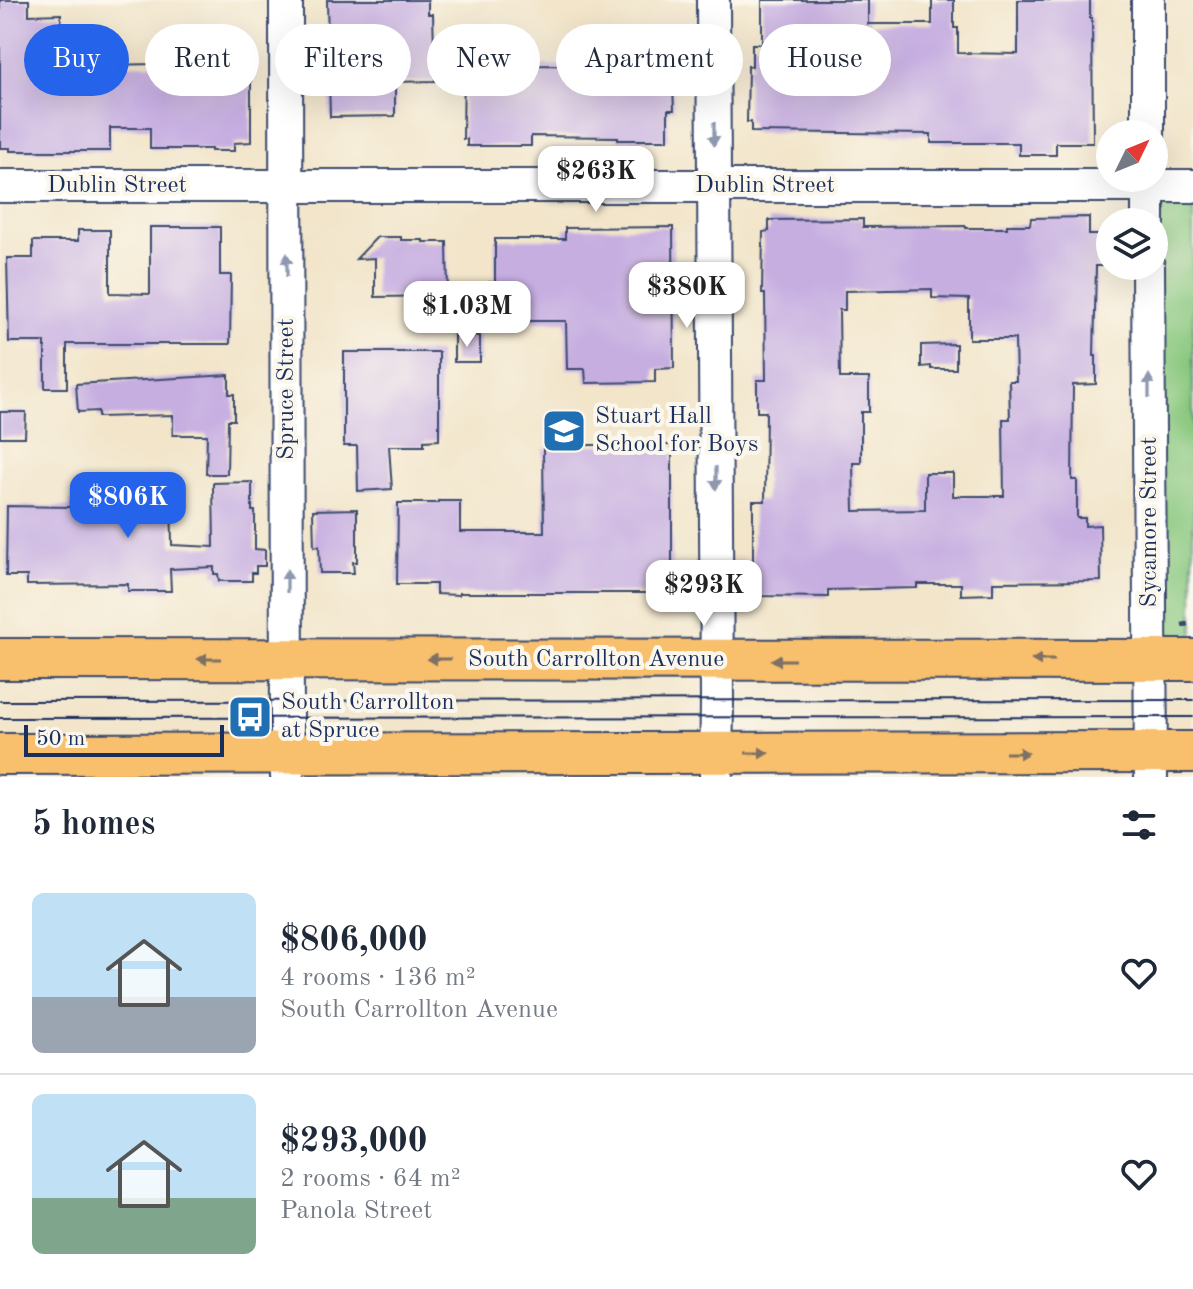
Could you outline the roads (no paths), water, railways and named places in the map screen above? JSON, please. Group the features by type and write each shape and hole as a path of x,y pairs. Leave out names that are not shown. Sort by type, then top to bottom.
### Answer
{"main road":[{"name":"South Carrollton Avenue","path":"0,659 1193,660"},
{"path":"0,754 287,765 1151,765 1193,752"}],"street":[{"name":"Spruce Street","path":"286,0 287,765"},
{"path":"713,0 716,765"},
{"path":"1148,0 1148,120"},
{"name":"Dublin Street","path":"0,186 1096,182"},
{"name":"Dublin Street","path":"1168,184 1193,186"},
{"name":"Sycamore Street","path":"1148,280 1151,765"}],"tram line":[{"path":"0,701 1193,700"},
{"path":"0,718 1193,717"}],"place":[{"name":"Stuart Hall School for Boys","path":"564,431"},
{"name":"South Carrollton at Spruce","path":"250,717"}]}
